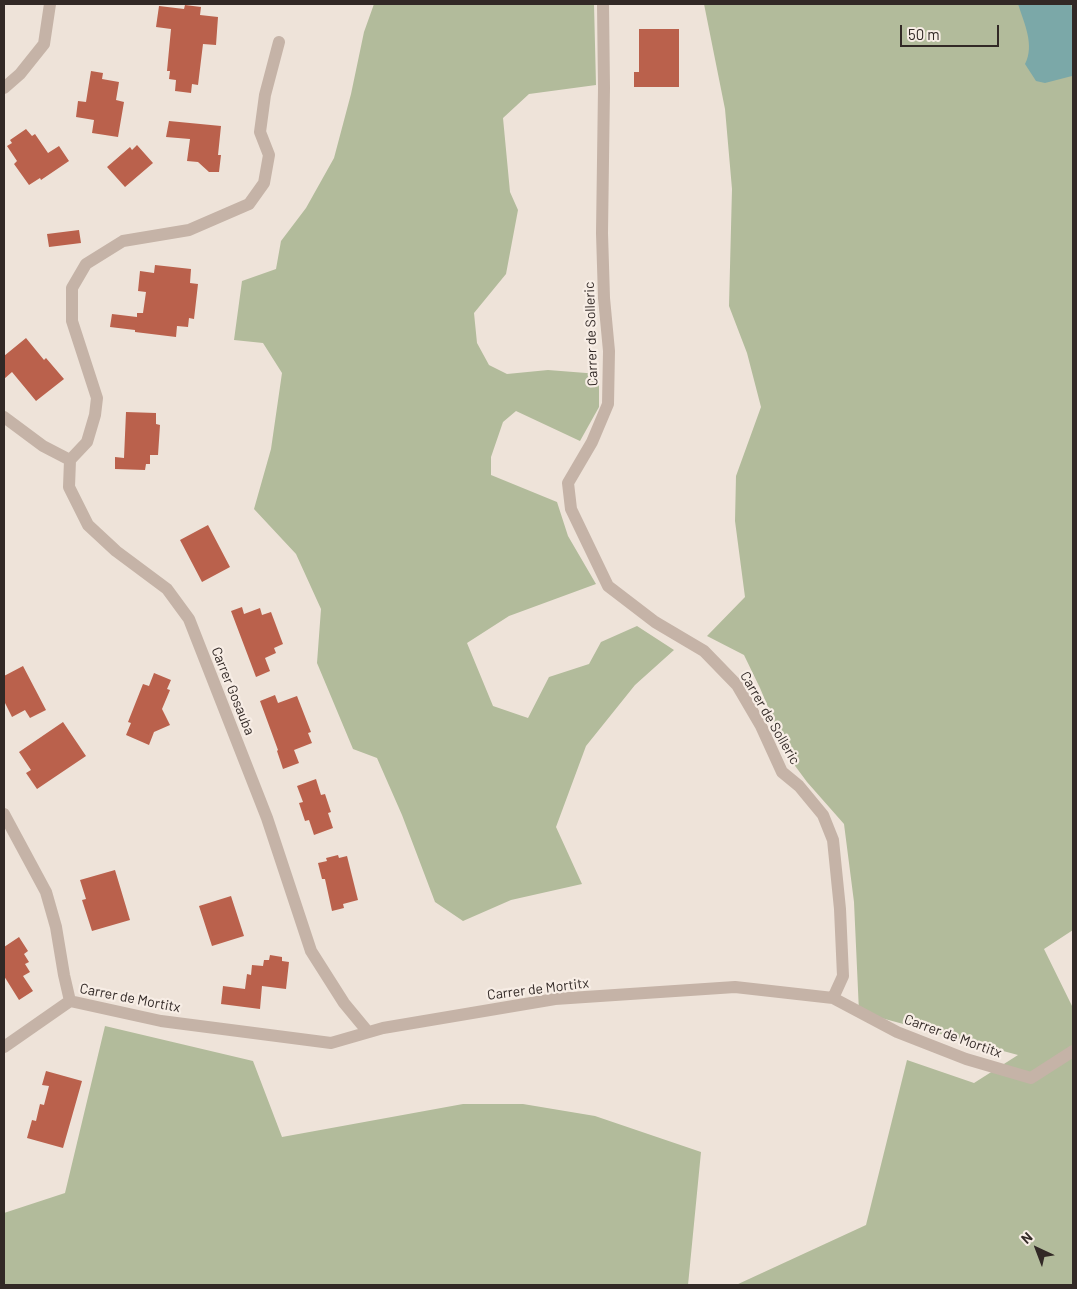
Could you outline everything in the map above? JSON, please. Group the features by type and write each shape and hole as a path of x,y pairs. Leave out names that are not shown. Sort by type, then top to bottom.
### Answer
{"street":[{"path":"4,88 20,74 44,44 50,4"},
{"name":"Carrer de Solleric","path":"603,4 602,233 604,298 609,351 608,404 592,442 568,483 571,509 608,586 655,622 704,651 737,685 760,726 782,772 799,786 823,815 833,840 840,909 843,976 833,998"},
{"path":"4,417 43,446 70,460 88,442 97,398 72,321 72,288 86,264 123,241 189,230 249,204 264,182 268,164 269,155 260,132 265,95 279,42"},
{"name":"Carrer Gosauba","path":"70,460 69,487 88,525 116,551 167,589 188,619 267,818 311,951 344,1003 368,1032"},
{"path":"4,814 46,892 56,927 70,1001"},
{"name":"Carrer de Mortitx","path":"4,1047 70,1001 160,1021 331,1043 384,1028 555,999 735,988 833,998 906,1036 966,1060 1031,1078 1073,1052"}],"green space":[{"path":"374,4 594,4 596,85 529,94 503,118 510,192 518,210 506,274 474,313 477,343 489,365 507,374 548,370 599,374 599,407 580,441 516,411 503,422 491,457 491,475 557,502 568,536 596,584 509,616 467,643 493,706 528,718 549,677 589,664 601,642 637,626 674,650 635,685 586,746 556,827 582,884 511,900 463,921 435,902 402,815 377,758 353,749 317,663 321,609 296,554 254,509 271,449 282,373 263,343 234,340 242,281 276,269 281,241 306,208 334,158 351,94 364,32"},
{"path":"704,4 1073,4 1073,930 1044,949 1073,1008 1073,1285 736,1285 866,1225 907,1060 974,1083 1018,1055 859,1012 854,902 844,824 807,782 790,759 744,655 707,636 745,597 735,521 736,476 761,407 747,353 729,306 732,189 725,109"},
{"path":"105,1026 253,1061 282,1137 463,1104 523,1104 595,1116 701,1152 688,1285 4,1285 4,1213 65,1193"}],"water":[{"path":"1018,4 1071,4 1073,16 1072,76 1045,83 1036,81 1025,64 1028,57 1029,42"}],"building":[{"path":"185,5 201,7 200,15 218,17 216,45 203,44 198,85 192,84 191,93 175,91 176,80 169,79 170,71 167,71 171,29 156,27 159,6 184,9"},
{"path":"639,29 679,29 679,87 634,87 634,72 639,72"},
{"path":"91,71 103,73 102,79 119,82 116,100 124,102 118,137 92,133 94,120 76,117 78,101 86,102"},
{"path":"169,121 221,126 218,155 221,155 219,172 209,172 198,162 187,161 190,139 166,137"},
{"path":"26,129 32,136 35,134 48,153 59,146 69,161 41,180 40,178 29,185 14,164 17,161 7,146 12,143 10,140"},
{"path":"137,145 153,163 125,187 107,167 130,147 132,150"},
{"path":"79,230 81,243 49,247 47,234"},
{"path":"155,265 191,269 190,283 198,284 194,319 189,318 188,327 177,326 176,337 110,327 112,314 137,317 137,313 143,313 146,292 138,291 140,271 154,273"},
{"path":"26,338 44,360 46,358 64,379 36,401 12,372 4,379 4,356"},
{"path":"126,412 156,413 156,424 160,425 158,455 150,455 150,464 146,464 145,470 115,469 115,457 124,458"},
{"path":"208,525 230,567 202,582 180,540"},
{"path":"242,607 244,614 260,608 262,615 271,612 283,644 274,648 276,653 265,658 270,671 256,677 231,611"},
{"path":"23,666 46,710 30,718 25,710 12,717 4,701 4,676"},
{"path":"154,673 171,680 167,689 170,690 162,709 170,725 154,732 149,745 126,735 131,723 128,722 143,684 149,686"},
{"path":"275,695 278,703 297,696 311,732 308,733 312,743 294,750 299,763 283,769 260,701"},
{"path":"63,722 86,756 37,789 26,773 31,770 19,752"},
{"path":"316,779 321,795 325,794 331,812 328,813 333,828 314,835 309,820 305,821 299,803 303,802 297,786"},
{"path":"338,855 339,858 347,856 358,900 343,904 344,908 332,911 325,879 322,879 318,863 327,861 326,858"},
{"path":"115,870 130,920 92,931 82,900 86,899 80,880"},
{"path":"231,896 244,936 212,946 199,906"},
{"path":"19,937 28,951 24,954 29,962 25,964 30,972 23,976 33,991 19,1000 4,976 4,947"},
{"path":"270,955 282,957 282,961 289,962 286,989 262,986 260,1009 221,1004 223,986 245,989 247,974 251,975 252,965 263,966 264,960 269,960"},
{"path":"46,1071 82,1081 63,1148 27,1138 32,1120 36,1121 40,1104 44,1105 49,1086 42,1085"}]}
